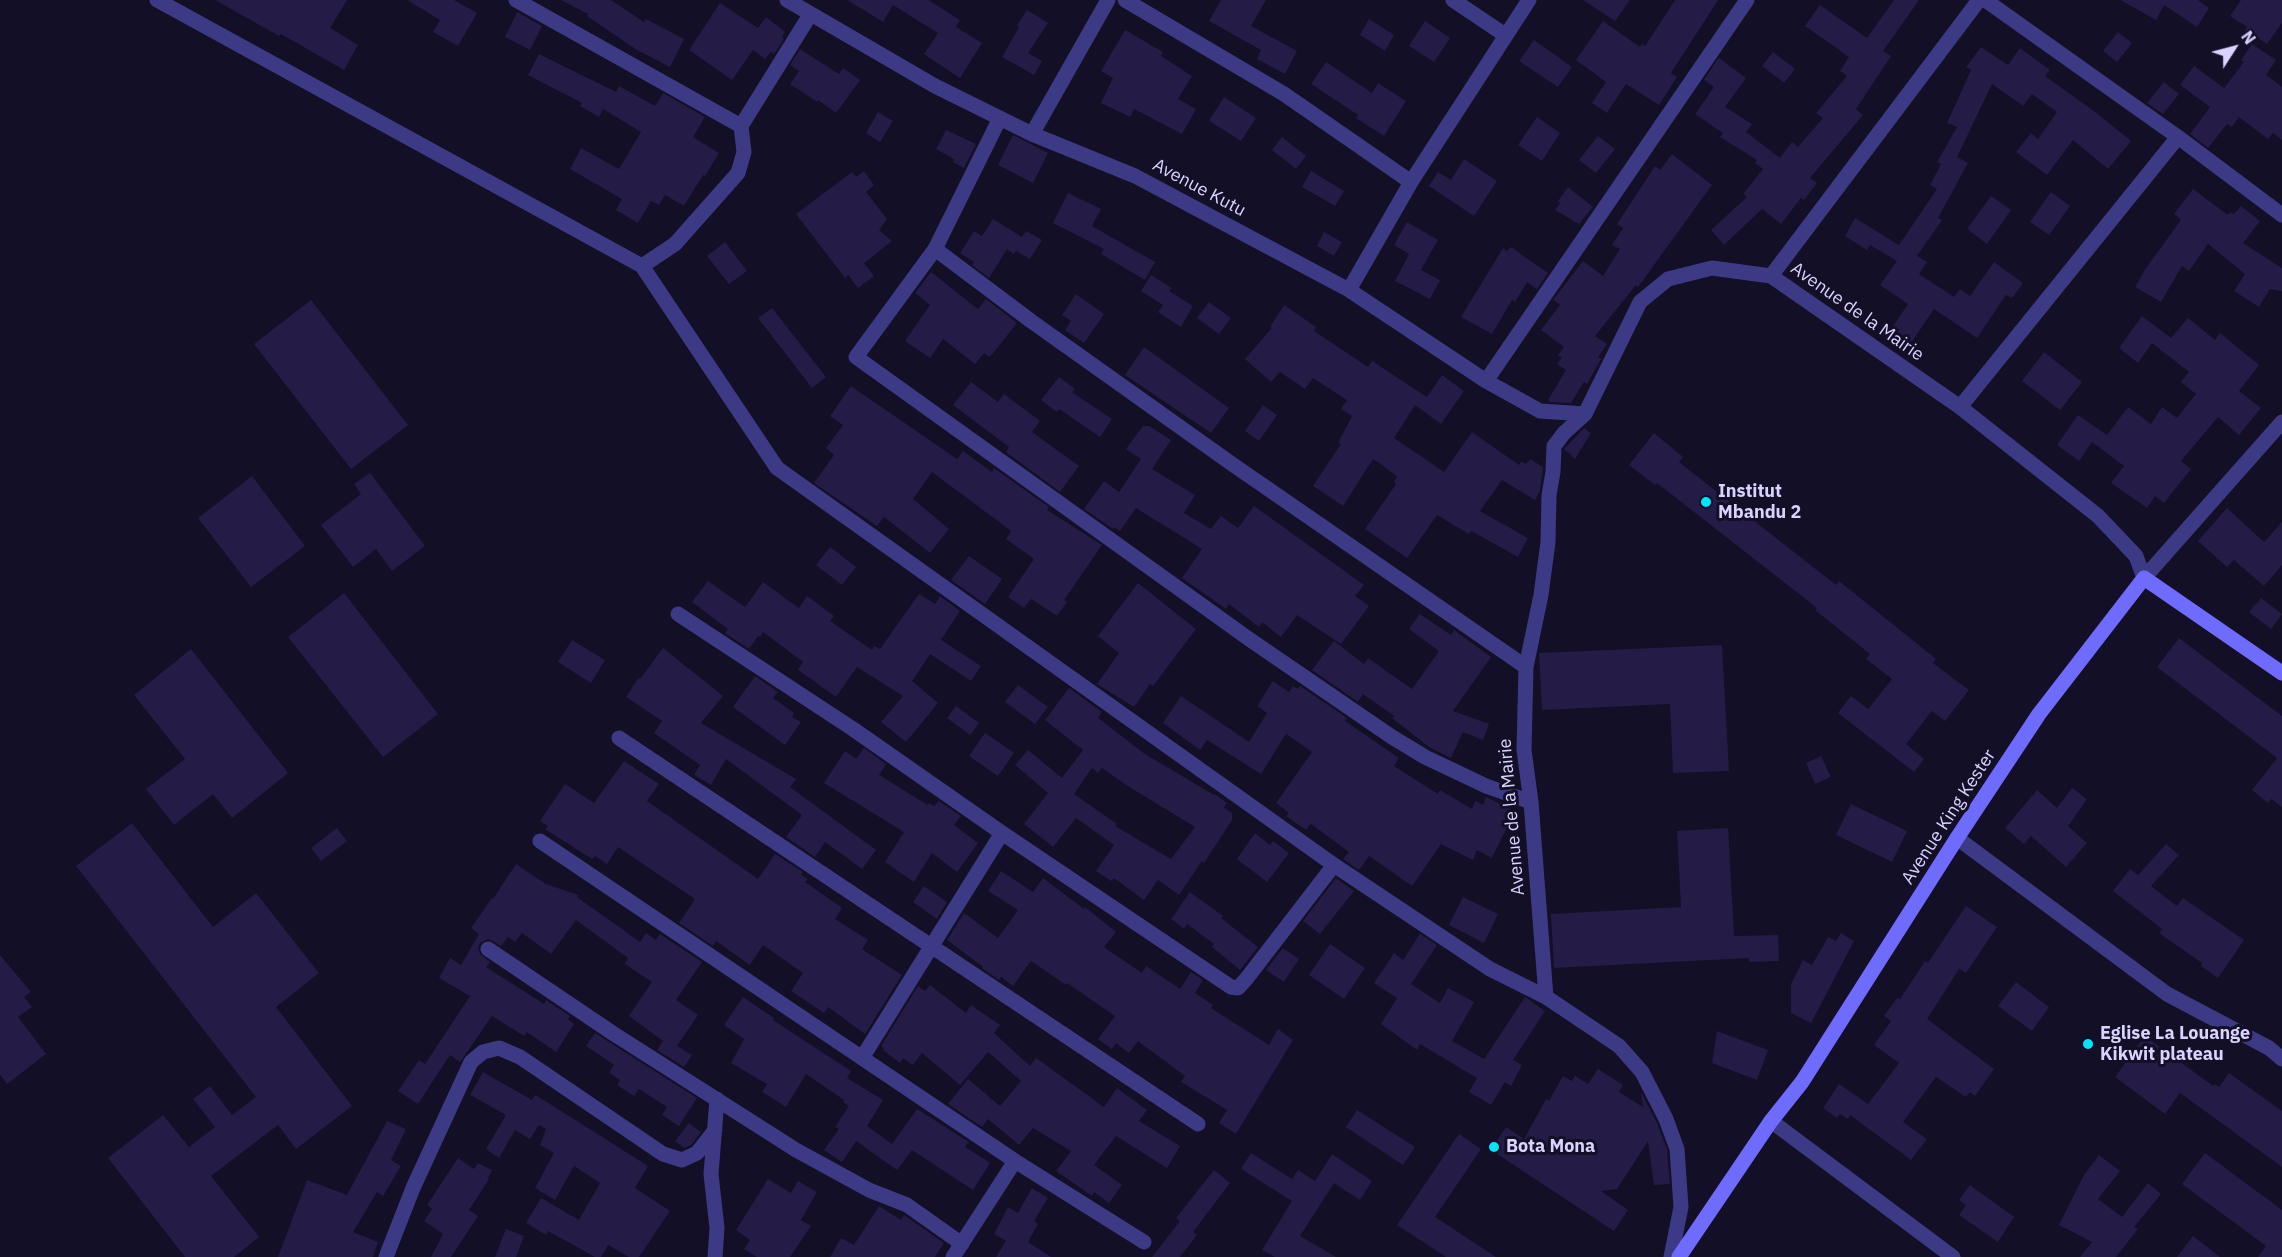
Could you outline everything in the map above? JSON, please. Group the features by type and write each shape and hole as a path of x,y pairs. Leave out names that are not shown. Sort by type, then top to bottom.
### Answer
{"street":[{"path":"157,0 642,266 777,468 1334,865 1490,969 1546,997 1619,1046 1642,1072 1666,1119 1677,1149 1681,1207 1671,1257"},
{"path":"516,0 741,126"},
{"name":"Avenue Kutu","path":"788,0 810,15 935,86 1032,134 1135,176 1349,290 1486,381 1540,411 1585,414"},
{"path":"1032,134 1108,0"},
{"path":"1125,0 1284,94 1411,182"},
{"path":"1453,0 1505,35"},
{"path":"1349,290 1411,182 1529,0"},
{"path":"1486,381 1747,0"},
{"path":"1771,276 1979,0"},
{"path":"1985,0 2178,137 2282,215"},
{"path":"642,266 675,244 738,173 744,152 741,126 810,15"},
{"path":"1000,118 936,249 856,357 1248,639 1392,736 1425,757 1486,786 1531,802"},
{"path":"1960,407 2178,137"},
{"path":"936,249 1031,321 1232,464 1526,667"},
{"name":"Avenue de la Mairie","path":"1546,997 1531,802 1524,750 1526,667 1546,563 1554,446 1564,433 1585,414 1640,302 1668,279 1712,268 1771,276 1960,407 2098,516 2136,556 2144,578"},
{"name":"Avenue King Kester","path":"1679,1257 1771,1121 1802,1082 1957,838 2039,714 2144,578 2282,422"},
{"path":"2144,578 2282,673"},
{"path":"678,614 853,729 1230,987 1238,988 1334,865"},
{"path":"619,738 1198,1124"},
{"path":"862,1058 1002,833"},
{"path":"1957,838 2167,994 2268,1048 2282,1059"},
{"path":"540,842 1015,1161 1144,1242"},
{"path":"488,949 796,1150 869,1190 907,1205 962,1244"},
{"path":"386,1257 413,1188 471,1062 483,1052 499,1048 520,1058 663,1154 682,1160 697,1153 715,1130"},
{"path":"715,1257 717,1228 711,1174 717,1099"},
{"path":"1771,1121 1953,1257"},
{"path":"953,1257 1015,1161"}],"building":[{"path":"215,0 347,0 330,28 358,45 344,70"},
{"path":"407,0 454,0 477,13 458,46 433,32 440,20"},
{"path":"561,0 611,0 644,22 646,19 684,39 670,67 637,50 587,16 588,14"},
{"path":"847,0 928,0 960,20 956,27 982,43 960,78 924,54 938,33 893,5 883,22"},
{"path":"1221,0 1266,0 1251,26 1297,51 1285,74 1257,59 1261,50 1209,21"},
{"path":"1583,0 1630,0 1615,21"},
{"path":"1675,0 1718,0 1671,73 1677,77 1659,105 1626,84 1607,113 1592,103 1606,82 1576,60 1603,21 1640,47 1642,44 1645,46"},
{"path":"1894,0 1919,0 1883,51 1891,56 1856,109 1863,115 1810,178 1817,183 1804,200 1801,198 1781,224 1762,209 1724,245 1711,230 1747,197 1743,194 1763,169 1755,163 1757,160 1720,137 1723,133 1695,114 1714,87 1704,80 1717,60 1719,58 1746,78 1725,107 1752,124 1746,132 1780,158 1792,142 1798,147 1823,118 1816,113 1847,76 1840,71 1849,57 1805,26 1820,5 1867,38"},
{"path":"2120,0 2198,0 2209,8 2197,27 2164,5 2156,20"},
{"path":"2241,0 2282,0 2282,23 2267,44 2245,30 2247,27 2230,16"},
{"path":"720,3 758,28 766,17 785,32 782,37 784,39 774,54 771,52 765,59 753,50 732,80 689,50"},
{"path":"1027,10 1048,23 1028,53 1042,61 1034,75 1002,57"},
{"path":"517,12 542,26 530,50 505,37"},
{"path":"1369,19 1394,35 1385,51 1360,35"},
{"path":"1425,21 1450,38 1434,62 1409,46"},
{"path":"1125,30 1163,52 1161,56 1192,76 1178,99 1196,109 1182,134 1134,109 1130,117 1101,103 1113,78 1101,71"},
{"path":"2118,32 2132,43 2117,62 2103,51"},
{"path":"1534,40 1572,67 1558,87 1519,61"},
{"path":"2252,44 2276,60 2266,75 2282,87 2282,140 2273,133 2268,139 2239,117 2232,127 2227,124 2208,148 2190,134 2210,107 2180,85 2194,66 2224,88 2244,62 2241,60"},
{"path":"1981,47 2008,65 2020,48 2050,70 2045,76 2131,141 2108,169 2073,140 2047,175 2016,152 2031,133 2038,139 2057,112 2032,94 2023,106 1992,84 1957,157 1968,163 1938,218 1942,220 1917,256 1927,262 1919,274 1954,297 1960,289 1970,296 1994,262 2023,283 2012,298 2006,295 1977,338 1934,309 1911,343 1891,329 1908,304 1880,285 1897,261 1870,245 1867,250 1845,236 1855,218 1899,245 1937,189 1930,185 1941,164 1937,162 1957,127 1947,123 1971,70 1966,67"},
{"path":"800,49 839,74 843,68 860,80 836,113 790,84 799,71 790,65"},
{"path":"1773,52 1795,69 1784,83 1762,66"},
{"path":"539,54 616,92 619,86 655,106 663,93 705,117 693,137 719,153 684,206 665,195 659,205 651,201 638,223 616,210 622,199 570,169 581,148 619,169 641,132 603,109 599,117 580,106 582,103 528,75"},
{"path":"1326,62 1372,93 1378,83 1406,101 1384,136 1356,118 1358,115 1311,84"},
{"path":"2164,82 2179,94 2163,114 2147,103"},
{"path":"1224,97 1256,118 1241,141 1209,121"},
{"path":"878,112 893,121 880,142 866,133"},
{"path":"1537,117 1560,133 1542,161 1518,145"},
{"path":"946,130 976,144 964,168 953,162 954,159 936,149"},
{"path":"1013,135 1048,153 1033,183 998,165"},
{"path":"1598,136 1615,149 1596,173 1579,160"},
{"path":"1282,137 1306,156 1296,169 1272,150"},
{"path":"1672,154 1712,185 1638,287 1636,285 1595,336 1607,344 1598,357 1601,359 1587,384 1584,382 1571,403 1550,402 1548,400 1566,370 1557,364 1562,358 1558,355 1564,347 1541,330 1560,305 1553,300 1583,261 1603,276 1620,249 1612,245 1623,228 1617,224 1655,166 1660,170"},
{"path":"1464,159 1497,181 1474,216 1429,186 1438,172 1451,180"},
{"path":"864,171 874,185 866,192 887,219 879,230 892,241 864,263 874,276 858,288 848,275 845,278 796,214 852,172 856,177"},
{"path":"1311,171 1344,191 1335,206 1302,187"},
{"path":"1568,187 1593,207 1579,224 1555,210 1560,203 1558,201"},
{"path":"2193,189 2228,215 2230,212 2234,214 2241,206 2260,221 2243,243 2282,268 2282,291 2270,289 2259,307 2234,291 2245,274 2208,244 2189,271 2182,266 2161,302 2135,287 2181,220 2174,214"},
{"path":"2051,192 2070,206 2049,235 2030,222"},
{"path":"1068,193 1101,209 1092,226 1155,262 1145,280 1101,254 1104,249 1053,223"},
{"path":"1991,196 2011,210 1987,244 1967,229"},
{"path":"993,219 1022,237 1026,231 1042,240 1030,259 1007,249 989,278 972,265 974,262 960,253 974,231 982,236"},
{"path":"1407,222 1438,240 1421,270 1440,280 1430,299 1395,281 1409,254 1394,245"},
{"path":"1324,232 1342,242 1334,256 1317,246"},
{"path":"725,242 747,271 729,284 707,256"},
{"path":"1511,247 1548,273 1537,289 1527,282 1515,302 1512,300 1492,334 1461,317 1503,248 1507,251"},
{"path":"931,272 978,309 986,299 1017,323 990,357 984,353 975,364 943,339 930,358 905,341 930,305 915,293"},
{"path":"1151,275 1172,288 1169,291 1193,306 1181,327 1158,312 1163,305 1141,291"},
{"path":"1076,294 1104,314 1084,343 1065,330 1071,321 1062,315"},
{"path":"311,300 408,425 351,469 254,344"},
{"path":"1209,302 1231,318 1219,334 1197,318"},
{"path":"1284,305 1316,327 1314,331 1368,367 1372,361 1427,397 1442,375 1464,391 1441,424 1415,405 1394,438 1444,472 1472,432 1519,465 1521,462 1526,464 1530,459 1543,467 1540,491 1535,500 1502,480 1480,511 1528,538 1518,557 1471,531 1469,534 1437,515 1407,558 1365,529 1396,484 1394,482 1397,476 1373,459 1343,506 1313,486 1341,444 1338,443 1352,416 1341,409 1347,400 1313,378 1305,389 1280,372 1271,382 1245,359 1272,328 1270,327"},
{"path":"772,308 826,377 812,388 758,318"},
{"path":"2142,316 2171,338 2188,318 2215,340 2220,333 2259,365 2239,391 2261,408 2239,435 2218,417 2181,461 2191,469 2164,503 2155,496 2147,508 2111,483 2124,466 2092,442 2079,461 2057,445 2078,415 2107,435 2128,407 2151,424 2162,407 2177,418 2196,394 2181,382 2189,372 2152,343 2138,363 2119,348"},
{"path":"1144,347 1229,408 1211,433 1125,375"},
{"path":"2044,352 2082,382 2060,410 2022,381"},
{"path":"1059,377 1075,389 1072,392 1112,419 1100,437 1059,409 1057,412 1041,400"},
{"path":"971,382 998,402 1004,394 1040,421 1032,432 1079,466 1060,492 1006,452 1009,447 953,405"},
{"path":"851,386 957,459 963,451 992,472 994,468 1049,507 1047,510 1102,545 1064,600 1067,602 1057,616 1031,599 1024,608 1008,597 1034,559 1006,539 1011,531 932,472 913,499 949,529 930,553 884,517 877,526 814,483 834,455 826,448 843,425 830,416"},
{"path":"1263,405 1277,415 1259,441 1245,431"},
{"path":"1143,426 1149,426 1171,440 1152,469 1195,495 1184,513 1211,529 1221,516 1238,528 1254,506 1364,585 1355,596 1369,606 1341,644 1297,615 1281,637 1262,622 1259,627 1229,604 1226,609 1182,578 1202,549 1136,508 1120,531 1114,527 1113,529 1084,509 1104,481 1119,492 1141,459 1126,449"},
{"path":"1584,428 1591,433 1575,459 1564,449"},
{"path":"1654,433 1683,457 1679,462 1836,585 1839,581 1936,659 1933,663 1969,690 1945,721 1932,711 1906,744 1924,759 1914,772 1838,713 1851,696 1868,709 1892,679 1866,659 1870,654 1815,610 1817,608 1657,483 1655,485 1629,465"},
{"path":"370,473 425,546 392,571 376,549 353,567 321,525 361,494 354,484"},
{"path":"252,476 305,546 251,587 198,518"},
{"path":"2227,508 2264,542 2282,522 2282,565 2264,586 2234,560 2227,567 2198,541"},
{"path":"830,547 856,567 842,585 816,565"},
{"path":"969,556 1002,579 985,604 951,580"},
{"path":"708,581 745,607 763,582 799,608 807,596 834,616 830,621 872,650 874,646 880,649 919,594 935,604 940,596 960,611 941,640 981,666 971,681 930,654 912,681 938,703 906,742 881,722 903,696 857,667 836,697 798,670 803,662 763,632 749,649 725,633 728,629 692,602"},
{"path":"1138,583 1196,629 1153,686 1150,684 1134,707 1097,684 1119,653 1098,636"},
{"path":"344,593 438,714 383,757 288,637"},
{"path":"2261,598 2282,614 2271,629 2249,612"},
{"path":"1420,614 1451,635 1454,630 1491,657 1453,711 1489,724 1483,740 1463,732 1451,758 1429,747 1392,718 1394,716 1363,694 1358,702 1312,670 1334,641 1364,664 1368,658 1412,689 1439,651 1409,629"},
{"path":"2179,638 2282,716 2282,807 2271,799 2268,803 2252,790 2277,758 2157,667"},
{"path":"572,640 605,660 591,683 558,662"},
{"path":"1722,645 1729,771 1673,773 1670,704 1542,710 1539,653"},
{"path":"663,648 723,696 701,723 796,779 790,787 876,850 862,869 825,842 815,857 786,837 802,815 726,759 711,785 694,775 700,765 654,733 662,721 626,697"},
{"path":"191,649 288,773 232,818 213,794 174,825 146,789 185,759 134,695"},
{"path":"755,676 778,692 773,698 794,713 792,717 801,722 785,745 733,707"},
{"path":"1273,681 1289,692 1293,686 1298,689 1300,686 1347,718 1345,721 1399,758 1394,766 1438,794 1440,790 1472,809 1475,801 1483,805 1486,797 1515,811 1492,858 1477,850 1473,860 1441,844 1412,886 1369,856 1359,870 1343,859 1349,852 1311,824 1306,830 1286,816 1289,813 1276,803 1312,752 1286,734 1261,774 1207,740 1200,750 1163,723 1181,696 1249,742 1267,713 1257,706"},
{"path":"1018,685 1048,707 1035,724 1005,702"},
{"path":"1069,688 1102,712 1098,718 1145,754 1227,803 1224,808 1232,813 1232,820 1204,863 1202,861 1179,895 1158,880 1144,900 1114,878 1111,881 1096,871 1114,845 1076,818 1053,847 1024,824 1048,793 1015,765 1028,750 1062,778 1083,750 1045,720","holes":["1092,768 1098,773 1102,768 1195,827 1171,859 1115,826 1117,824 1074,794"]},
{"path":"956,706 979,723 970,735 947,718"},
{"path":"985,733 1014,753 998,776 969,756"},
{"path":"864,748 886,764 879,775 928,805 929,803 934,806 939,801 961,816 954,825 978,843 957,872 932,853 914,882 885,862 904,832 824,783 845,751 856,759"},
{"path":"1821,756 1831,777 1815,784 1806,763"},
{"path":"624,761 659,784 647,801 758,879 775,854 803,872 801,875 808,879 805,882 842,908 835,919 868,940 862,949 902,975 865,1034 828,1007 824,1013 791,991 803,973 763,945 750,965 716,941 713,946 679,923 695,899 618,847 607,864 595,856 592,859 545,829 548,826 540,821 565,784 594,803"},
{"path":"2072,788 2087,799 2068,826 2087,843 2066,867 2031,836 2024,844 2005,828 2037,790 2057,808"},
{"path":"1851,804 1907,831 1892,862 1836,835"},
{"path":"132,823 213,927 256,893 319,973 276,1007 352,1106 296,1149 278,1125 211,1176 259,1237 234,1257 185,1257 108,1158 163,1115 189,1147 215,1127 193,1099 210,1086 232,1115 256,1097 76,866"},
{"path":"337,828 347,841 321,861 311,848"},
{"path":"1728,828 1734,936 1778,935 1779,961 1749,962 1749,958 1554,968 1551,914 1681,907 1677,831"},
{"path":"1255,833 1270,845 1273,841 1289,853 1267,882 1237,859"},
{"path":"2166,844 2179,855 2151,886 2177,906 2183,898 2244,940 2218,978 2201,966 2202,963 2159,933 2162,929 2113,891 2130,869 2138,875"},
{"path":"516,864 546,884 578,895 577,897 640,942 646,933 656,940 660,934 702,962 676,1000 698,1015 677,1046 692,1055 684,1067 657,1050 663,1041 629,1016 652,982 625,964 628,958 576,920 551,954 522,933 515,942 508,937 501,946 488,939 480,943 478,948 480,954 490,962 486,967 544,1004 546,1000 570,1016 568,1019 574,1024 556,1052 527,1032 524,1036 492,1016 460,1062 450,1055 418,1104 398,1091 419,1060 425,1064 470,996 439,978 450,958 461,965 479,934 471,928"},
{"path":"1001,871 1033,892 1043,878 1084,909 1085,907 1116,932 1104,947 1142,973 1146,966 1180,989 1191,972 1203,980 1195,993 1213,1005 1211,1008 1269,1045 1278,1029 1293,1040 1236,1134 1219,1123 1227,1110 1181,1082 1185,1076 1138,1041 1129,1053 1116,1043 1112,1049 1098,1039 1115,1016 1067,983 1066,985 1031,961 1013,986 1001,977 999,980 947,940 964,913 998,938 1018,910 988,891"},
{"path":"1336,878 1354,891 1320,934 1303,921"},
{"path":"924,886 947,902 937,919 913,902"},
{"path":"1190,892 1223,916 1221,918 1258,947 1240,970 1212,947 1214,944 1187,924 1184,929 1171,919"},
{"path":"1463,897 1498,914 1484,943 1449,925"},
{"path":"1966,906 1997,927 1966,973 1959,969 1927,1019 1994,1069 1975,1096 1970,1092 1966,1097 1936,1077 1903,1122 1927,1139 1911,1160 1850,1115 1848,1119 1840,1114 1837,1118 1823,1108 1839,1084 1868,1104 1899,1063 1874,1045 1891,1021 1884,1016 1897,998 1900,999 1925,961 1928,963"},
{"path":"1841,933 1854,941 1811,1023 1791,1013 1791,984 1803,960 1812,965 1828,937 1836,941"},
{"path":"1420,934 1437,945 1411,984 1440,1003 1448,988 1474,1002 1452,1041 1484,1059 1525,997 1545,1011 1513,1060 1522,1065 1511,1086 1505,1082 1491,1105 1469,1092 1477,1078 1420,1044 1417,1050 1381,1024 1397,998 1374,983 1394,953 1403,960"},
{"path":"1330,944 1365,968 1344,999 1309,975"},
{"path":"1283,948 1299,959 1284,982 1266,970"},
{"path":"0,955 31,992 24,997 32,1007 18,1017 46,1054 7,1084 0,1075"},
{"path":"2016,982 2049,1007 2032,1031 1998,1006"},
{"path":"930,985 966,1013 971,1005 1000,1025 994,1033 1030,1066 1036,1058 1104,1107 1117,1088 1147,1110 1139,1121 1180,1146 1167,1168 1116,1136 1094,1165 1122,1185 1109,1203 1094,1192 1092,1196 1056,1171 1071,1151 1033,1128 1019,1145 988,1119 982,1127 948,1104 968,1079 1000,1106 1021,1081 988,1052 960,1085 922,1053 913,1065 903,1058 900,1063 883,1050 881,1046 918,986 925,991"},
{"path":"743,997 774,1018 773,1020 851,1071 847,1078 883,1100 867,1126 892,1144 917,1109 969,1142 965,1147 990,1163 973,1190 912,1150 897,1170 856,1141 842,1162 824,1150 839,1129 835,1127 849,1106 843,1102 844,1100 806,1074 786,1107 762,1092 767,1084 731,1063 744,1039 724,1025"},
{"path":"1717,1031 1768,1050 1757,1080 1712,1063"},
{"path":"595,1033 697,1098 679,1126 662,1115 667,1107 639,1089 634,1096 617,1085 620,1080 609,1073 614,1065 586,1046"},
{"path":"2145,1036 2213,1086 2215,1084 2219,1087 2229,1073 2282,1111 2282,1167 2180,1093 2165,1114 2115,1077"},
{"path":"1598,1069 1623,1085 1619,1092 1643,1107 1641,1092 1667,1149 1670,1184 1654,1185 1648,1141 1617,1189 1601,1191 1628,1210 1614,1231 1491,1150 1506,1127 1524,1139 1546,1099 1549,1101 1563,1076 1572,1081 1575,1076 1588,1084"},
{"path":"483,1072 532,1100 535,1095 648,1166 635,1188 670,1211 639,1257 629,1257 608,1245 601,1257 595,1257 548,1231 546,1235 526,1223 541,1198 579,1220 600,1183 574,1166 555,1200 535,1188 554,1153 540,1145 546,1129 539,1125 530,1139 515,1130 499,1158 486,1149 506,1115 470,1095"},
{"path":"1357,1110 1415,1147 1403,1165 1346,1127"},
{"path":"387,1121 406,1129 391,1160 401,1166 383,1196 377,1192 353,1232 378,1242 373,1257 278,1257 307,1180 347,1195"},
{"path":"689,1123 701,1132 691,1145 684,1148 675,1141"},
{"path":"1459,1134 1481,1149 1435,1217 1496,1257 1446,1257 1397,1225"},
{"path":"1251,1153 1292,1179 1298,1170 1315,1181 1332,1154 1372,1181 1360,1200 1334,1183 1300,1236 1336,1257 1275,1257 1262,1250 1292,1201 1241,1169"},
{"path":"2205,1153 2282,1210 2282,1257 2258,1257 2266,1246 2182,1184"},
{"path":"2099,1155 2120,1171 2098,1199 2122,1217 2148,1183 2161,1194 2134,1227 2138,1229 2116,1257 2080,1257 2092,1242 2059,1225 2084,1175"},
{"path":"458,1158 474,1169 478,1163 492,1170 489,1179 469,1210 478,1216 451,1257 431,1257 443,1234 424,1221 432,1209 427,1205"},
{"path":"1214,1170 1230,1183 1193,1232 1197,1235 1180,1257 1152,1257 1180,1221 1176,1218"},
{"path":"768,1179 791,1193 798,1181 817,1192 801,1220 811,1226 790,1257 757,1257 744,1249 750,1240 736,1230"},
{"path":"1970,1185 2014,1217 1998,1242 1959,1215 1966,1205 1959,1200"},
{"path":"1032,1188 1048,1198 1034,1221 1038,1224 1028,1242 1051,1257 996,1257 1006,1241 994,1234 1008,1207 1018,1213"},
{"path":"879,1206 901,1220 904,1215 944,1243 935,1257 830,1257 841,1238 854,1245"},
{"path":"506,1229 524,1236 516,1257 495,1257"},
{"path":"2193,1236 2220,1257 2177,1257"}],"place":[{"name":"Institut Mbandu 2","path":"1706,502"},
{"name":"Eglise La Louange Kikwit plateau","path":"2088,1044"},
{"name":"Bota Mona","path":"1494,1147"}]}
